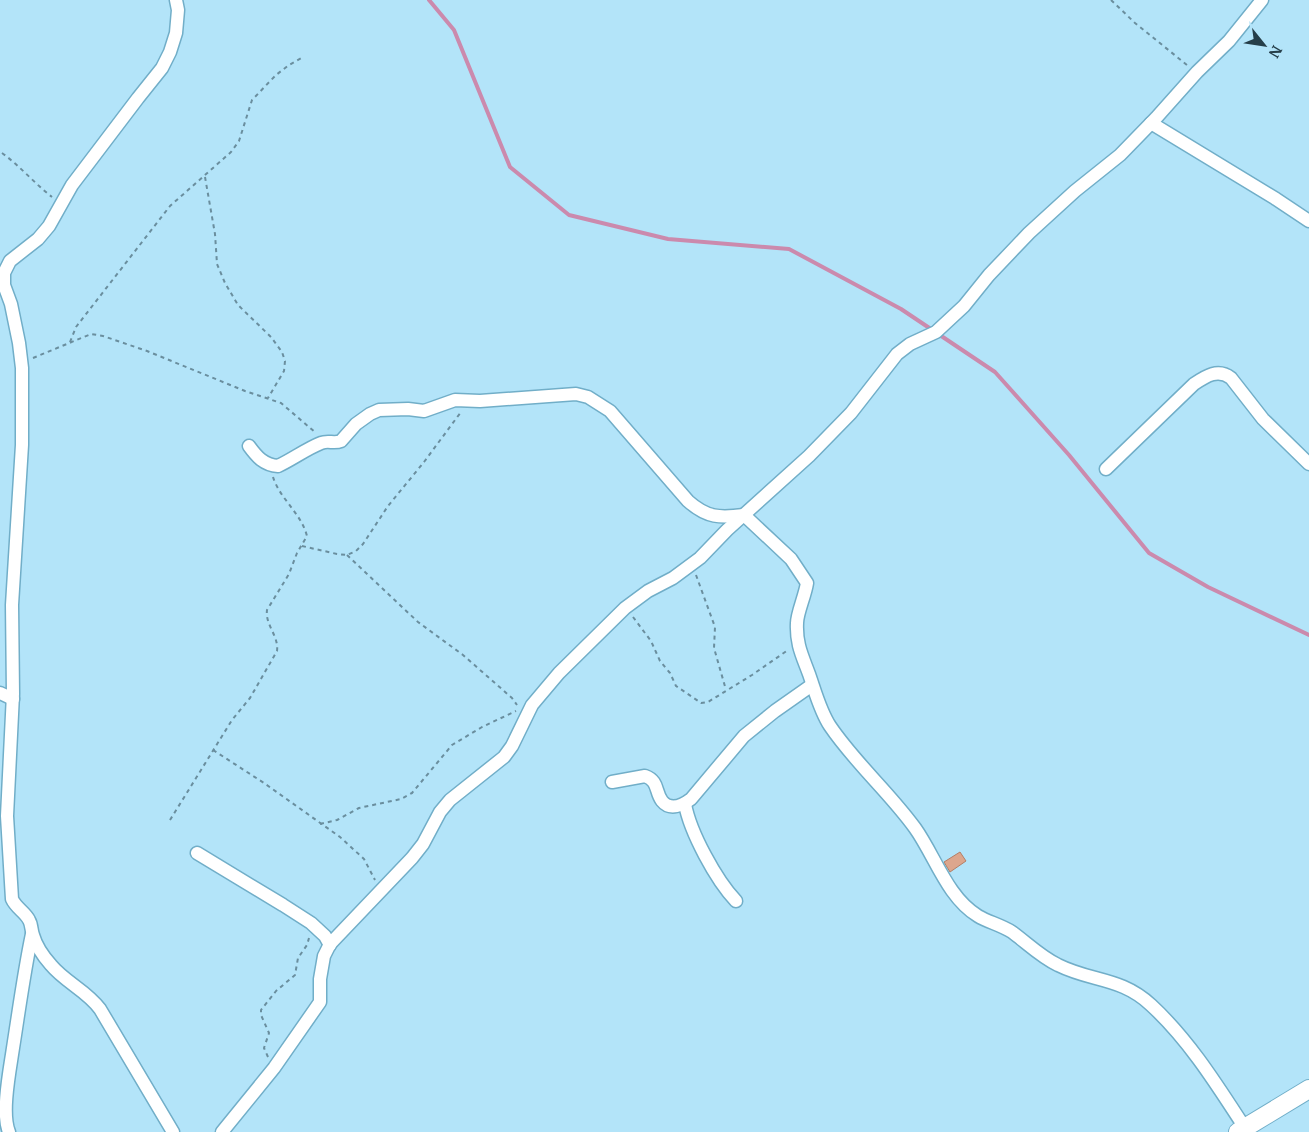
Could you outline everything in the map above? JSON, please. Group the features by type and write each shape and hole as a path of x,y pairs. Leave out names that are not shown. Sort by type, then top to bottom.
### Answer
{"main road":[{"path":"1241,1130 1309,1089"}],"street":[{"path":"174,1132 96,1003 61,976 51,965 40,951 32,934 29,919 15,906 12,900 7,816 13,699 12,605 22,445 22,362 11,304 4,285 2,270 38,239 72,185 162,68 176,33 178,10 176,0"},
{"path":"222,1132 274,1068 320,1002 319,992 324,956 330,946 423,844 440,812 450,800 504,757 512,746 532,705 548,686 625,608 648,591 673,578 694,563 809,456 851,413 897,354 910,344 936,332 957,313 989,275 1029,233 1075,191 1120,154 1151,123 1197,72 1229,41 1262,0"},
{"path":"1151,123 1309,221"},
{"path":"1106,469 1194,384 1208,374 1217,373 1225,373 1231,378 1263,419 1309,464"},
{"path":"249,446 260,459 270,465 278,466 320,443 341,441 356,424 379,410 408,409 424,411 450,401 576,394 588,397 610,411 688,502 700,511 713,516 744,515"},
{"path":"744,515 791,559 807,583 796,621 798,647 829,725 857,762 906,815 925,842 948,884 963,903 978,916 1011,932 1056,964 1078,974 1106,980 1128,989 1150,1005 1208,1071 1241,1130"},
{"path":"612,782 645,776 655,782 662,801 667,805 677,806 685,804 691,800 744,736 812,685"},
{"path":"0,693 13,699"},
{"path":"685,804 687,817 715,874 736,901"},
{"path":"197,854 311,923 325,936 330,946"},
{"path":"9,1132 7,1124 9,1080 19,1002 32,934"}],"path":[{"path":"1111,0 1135,23 1197,72"},
{"path":"70,342 76,327 162,217 186,191 205,177 231,152 239,141 252,100 289,65 303,57"},
{"path":"2,153 22,168 33,181 61,204"},
{"path":"205,177 215,234 217,264 238,305 271,337 282,352 285,361 284,371 268,398"},
{"path":"22,362 91,334 112,338 245,391 281,403 310,429 328,441"},
{"path":"302,546 324,552 347,555 356,551 363,544 388,506 470,401"},
{"path":"170,820 232,720 250,698 277,651 278,646 266,616 267,610 289,574 297,553 307,536 302,521 274,481 270,465"},
{"path":"320,824 337,820 359,808 401,799 412,793 452,745 482,727 520,709 512,698 463,655 418,622 347,555"},
{"path":"694,563 697,579 714,627 714,648 726,691"},
{"path":"625,608 648,635 660,661 680,690 701,703 708,702 752,675 782,653 798,647"},
{"path":"213,750 264,783 340,837 364,859 380,893"},
{"path":"274,1068 264,1048 269,1033 261,1015 261,1010 276,991 295,975 297,962 307,945 311,923"}],"building":[{"path":"960,852 966,861 950,872 944,862"}],"waterway":[{"path":"429,0 454,30 510,167 569,215 668,239 789,249 901,309 995,372 1069,455 1149,553 1208,587 1309,635"}]}
